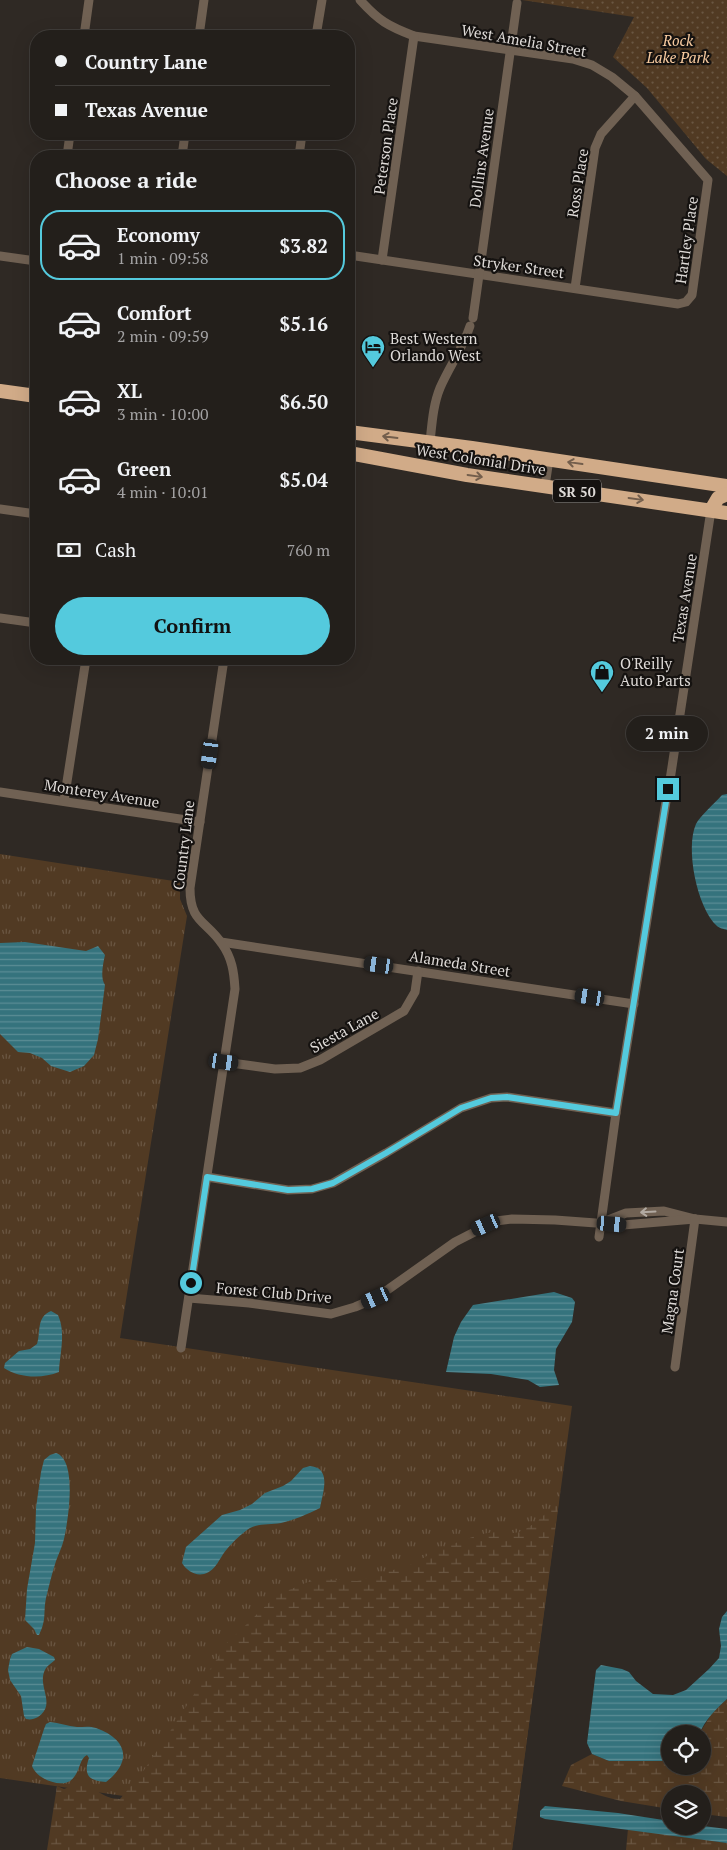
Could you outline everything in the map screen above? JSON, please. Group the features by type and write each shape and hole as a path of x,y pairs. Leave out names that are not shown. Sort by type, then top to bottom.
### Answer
{"highway":[{"path":"0,391 30,395"},
{"name":"West Colonial Drive","path":"355,433 549,459 727,486"},
{"name":"West Colonial Drive","path":"355,453 456,473 727,513"},
{"path":"711,510 718,498 727,494"}],"street":[{"path":"85,30 89,0"},
{"path":"200,30 204,0"},
{"path":"317,30 322,0"},
{"name":"West Amelia Street","path":"360,0 374,16 390,27 414,36 573,59 592,65 612,77 636,96 708,180"},
{"name":"Dollins Avenue","path":"430,442 439,390 464,345 472,322 517,3"},
{"name":"Peterson Place","path":"382,260 414,36"},
{"name":"Ross Place","path":"575,288 595,148 601,134 636,96"},
{"name":"Hartley Place","path":"686,302 692,295 708,180"},
{"path":"0,256 30,260"},
{"name":"Stryker Street","path":"355,256 678,304 686,302"},
{"path":"545,486 549,459"},
{"path":"0,509 30,513"},
{"name":"Texas Avenue","path":"599,1237 616,1113 711,510"},
{"path":"0,618 30,622"},
{"path":"64,801 85,665"},
{"name":"Country Lane","path":"181,1348 235,989 234,972 230,956 221,942 200,922 190,900 190,888 223,665"},
{"name":"Monterey Avenue","path":"0,792 200,822"},
{"name":"Alameda Street","path":"221,942 634,1004"},
{"name":"Siesta Lane","path":"224,1062 275,1069 300,1068 320,1060 404,1011 415,992 418,971"},
{"path":"207,1177 288,1190 312,1189 333,1183 461,1108 491,1098 507,1097 616,1113"},
{"name":"Forest Club Drive","path":"189,1298 249,1302 331,1314 376,1298 455,1242 496,1221 512,1219 555,1220 623,1225 695,1219 727,1222"},
{"name":"Magna Court","path":"676,1367 695,1219"}],"green space":[{"name":"Rock Lake Park","path":"522,0 727,0 727,176 706,159 647,88 613,57 634,17"},
{"path":"0,854 180,882 180,899 187,916 120,1338 572,1406 512,1850 494,1850 0,1778"},
{"path":"559,1500 512,1850 47,1850 57,1786 64,1789 82,1785 88,1786 105,1796 120,1799 144,1770 227,1643 277,1595 308,1582 323,1579 357,1581 416,1563 440,1549 492,1532 519,1532 536,1522"},
{"path":"727,1699 727,1817 711,1815 711,1785 661,1785 661,1808 621,1801 562,1786 571,1765 592,1754 609,1761 661,1761 661,1775 711,1775 711,1725 705,1725 712,1713"},
{"path":"628,1829 727,1843 727,1850 626,1850"}],"water":[{"path":"727,794 727,930 717,926 704,906 695,877 692,848 696,824 722,795"},
{"path":"25,942 86,951 98,946 105,955 102,975 105,985 94,1055 84,1066 70,1072 51,1066 42,1058 30,1053 18,1052 0,1034 0,943"},
{"path":"554,1292 572,1298 575,1302 572,1322 556,1349 554,1370 559,1385 540,1387 528,1380 491,1374 446,1372 454,1337 461,1322 473,1305"},
{"path":"51,1311 58,1315 62,1329 59,1372 45,1376 24,1376 4,1368 5,1363 19,1351 30,1349 37,1344 41,1321"},
{"path":"56,1453 63,1458 67,1467 70,1492 68,1519 64,1539 46,1598 43,1625 39,1635 37,1635 25,1620 27,1589 35,1543 36,1508 41,1472 44,1460"},
{"path":"310,1466 317,1468 324,1476 320,1508 286,1522 257,1525 250,1528 232,1543 212,1570 204,1574 194,1574 184,1566 182,1563 186,1547 222,1515 240,1510 252,1504 265,1493 291,1481 303,1468"},
{"path":"727,1611 727,1699 711,1715 704,1725 661,1725 661,1761 609,1761 592,1754 587,1743 596,1670 601,1665 622,1669 629,1672 636,1681 653,1694 673,1695 686,1690 719,1658 721,1646 719,1629 722,1617"},
{"path":"27,1647 39,1649 54,1657 55,1660 47,1667 43,1674 46,1700 44,1712 38,1717 31,1719 26,1719 24,1716 21,1696 10,1680 8,1670 12,1654"},
{"path":"50,1722 77,1727 94,1727 114,1738 120,1744 123,1751 123,1759 115,1774 106,1782 95,1780 89,1776 87,1764 89,1758 87,1755 82,1760 74,1778 65,1783 48,1781 38,1774 32,1766 46,1724"},
{"path":"545,1806 618,1813 661,1820 661,1834 545,1819 540,1817 540,1811"},
{"path":"711,1827 727,1829 727,1843 666,1835 711,1835"}],"place":[{"name":"Best Western Orlando West","path":"373,368"},
{"name":"O'Reilly Auto Parts","path":"602,693"}],"route":[{"path":"191,1283 207,1177 288,1190 312,1189 333,1183 461,1108 491,1098 507,1097 616,1113 668,789"}]}
